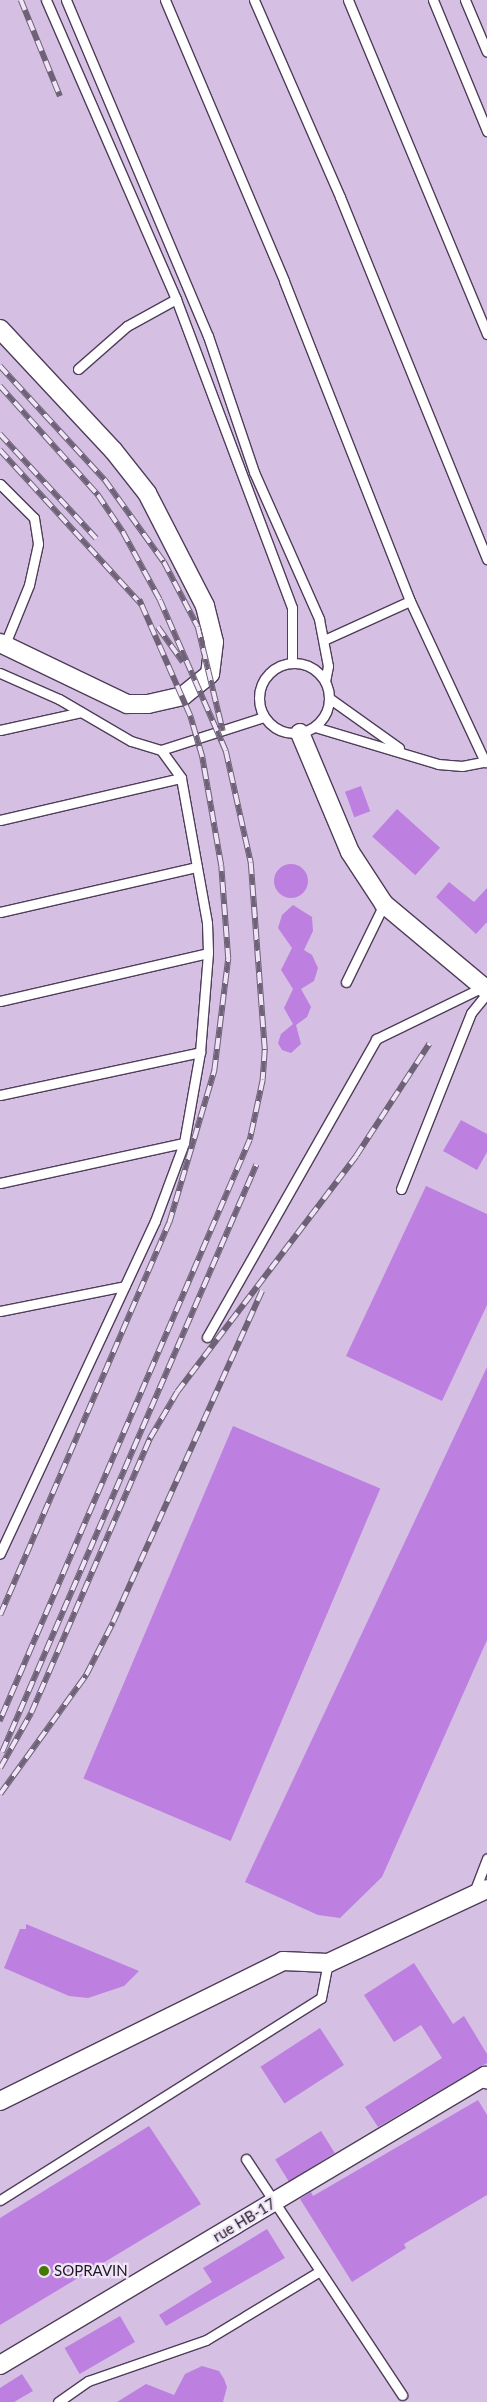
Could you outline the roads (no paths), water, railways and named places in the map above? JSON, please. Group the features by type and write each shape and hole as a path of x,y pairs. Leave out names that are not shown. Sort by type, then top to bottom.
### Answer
{"street":[{"path":"0,329 113,450 147,493 205,606 214,642 210,674 198,684 166,702 141,704 127,704 2,644"},
{"path":"307,730 350,852 384,904 486,990"},
{"path":"0,2101 283,1961 328,1963 480,1893"},
{"name":"rue HB-17","path":"0,2365 485,2076 487,2080"}],"lane":[{"path":"46,0 176,299 292,608 292,663"},
{"path":"66,0 204,327 254,472 318,619 328,666 325,681 329,698 326,714 307,730"},
{"path":"165,0 284,281 410,601 486,762 462,766 438,764 404,751 307,730 282,732 264,717 259,694 265,679 277,668 292,663 311,668 325,681"},
{"path":"254,0 340,197 487,559"},
{"path":"348,0 487,334"},
{"path":"433,0 487,131"},
{"path":"465,0 487,52"},
{"path":"78,369 127,326 176,299"},
{"path":"0,484 34,518 38,544 29,585 2,644"},
{"path":"324,640 410,601"},
{"path":"0,673 81,712 131,741 161,750 264,717"},
{"path":"329,698 404,751"},
{"path":"0,730 81,712"},
{"path":"0,1554 155,1221 184,1143 200,1052 208,953 197,867 181,778 161,750"},
{"path":"0,820 181,778"},
{"path":"0,912 197,867"},
{"path":"346,982 384,904"},
{"path":"0,1001 208,953"},
{"path":"402,1189 471,1014 486,990"},
{"path":"207,1337 376,1040 486,990"},
{"path":"0,1094 200,1052"},
{"path":"0,1183 184,1143"},
{"path":"0,1311 125,1286"},
{"path":"480,1893 487,1860"},
{"path":"0,2200 321,1998 328,1963"},
{"path":"246,2159 402,2395"},
{"path":"58,2402 88,2381 206,2340 320,2271"}],"railway":[{"path":"21,0 60,96"},
{"path":"0,366 105,480 164,562 198,627 223,731"},
{"path":"0,386 98,495 123,532 160,600 226,751 251,863 265,1050 263,1080 250,1140 0,1721"},
{"path":"0,434 96,538"},
{"path":"0,450 142,605"},
{"path":"0,1615 169,1223 214,1071 228,959 221,866 202,757 190,716 139,600"},
{"path":"158,627 183,662"},
{"path":"0,1768 31,1713 150,1438 177,1392 356,1156 429,1044"},
{"path":"2,1752 256,1165"},
{"path":"0,1794 86,1675 113,1622 262,1291"}],"place":[{"name":"SOPRAVIN","path":"44,2271"}]}
